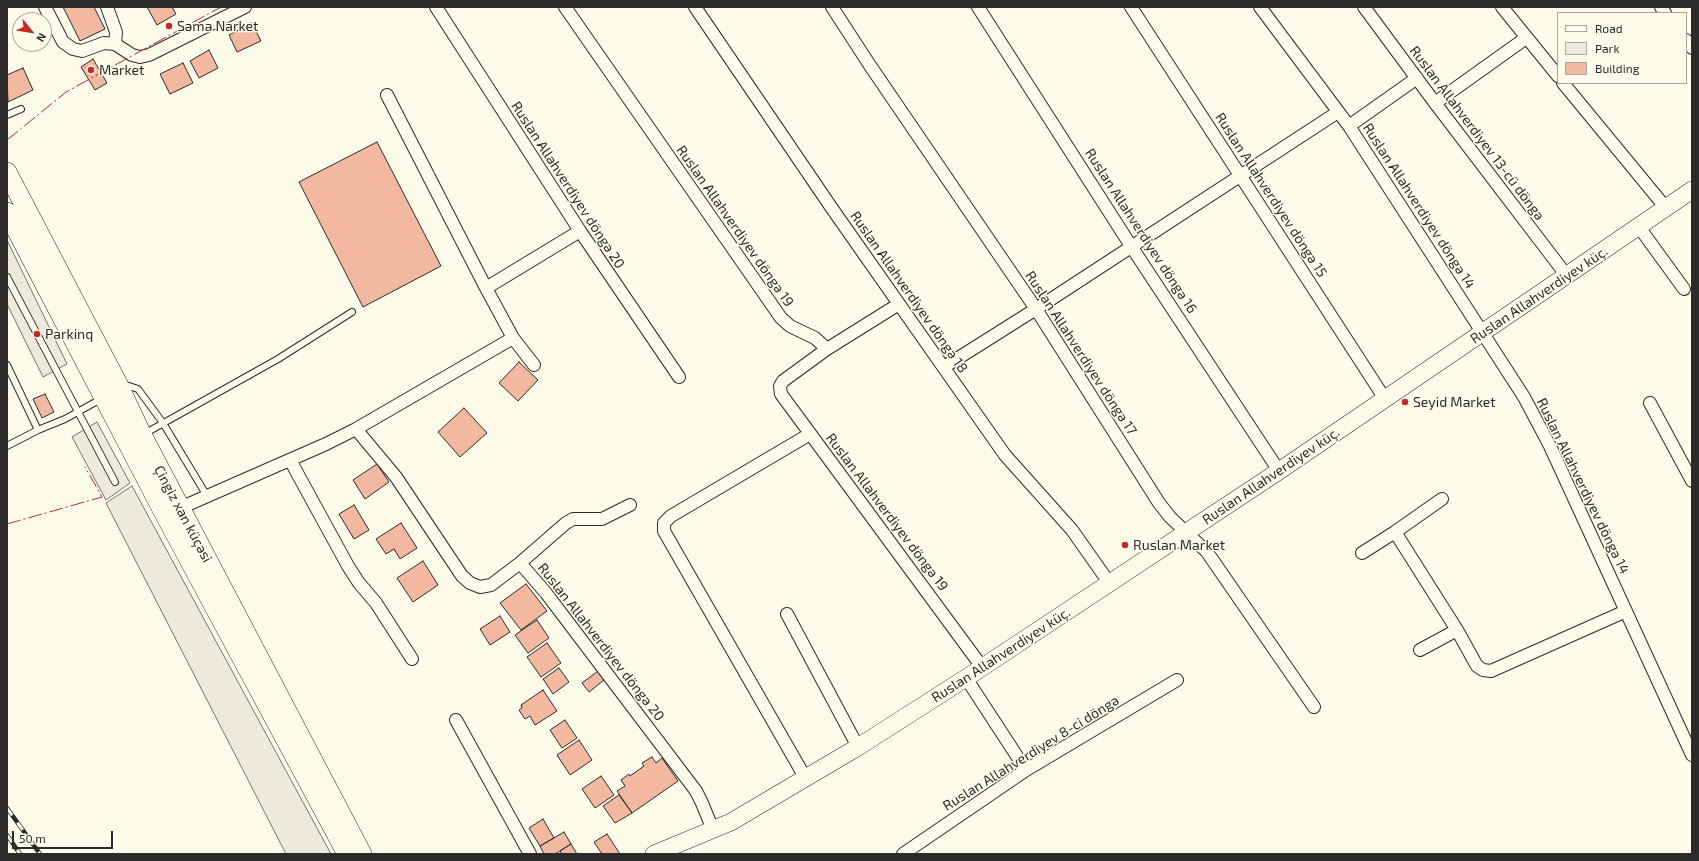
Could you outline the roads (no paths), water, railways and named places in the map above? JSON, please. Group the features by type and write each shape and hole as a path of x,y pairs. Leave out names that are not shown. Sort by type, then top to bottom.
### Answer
{"main road":[{"name":"Çingiz xan küçəsi","path":"7,172 112,393 347,854"},
{"name":"Çingiz xan küçəsi","path":"7,212 112,393 142,435 362,854"}],"street":[{"path":"45,7 63,42 73,49 82,51 104,43 115,44 132,55 140,57 144,57 245,7"},
{"path":"107,7 116,32 115,44"},
{"name":"Ruslan Allahverdiyev döngə 20","path":"436,7 580,231 679,377"},
{"name":"Ruslan Allahverdiyev döngə 19","path":"565,7 781,318 790,326 815,338 827,349 783,381 780,386 781,394 982,667"},
{"name":"Ruslan Allahverdiyev döngə 18","path":"695,7 899,304 1005,455 1072,530 1110,584"},
{"name":"Ruslan Allahverdiyev döngə 17","path":"832,7 869,64 1036,309 1159,503 1170,517 1207,552 1314,707"},
{"name":"Ruslan Allahverdiyev döngə 16","path":"978,7 1279,471"},
{"name":"Ruslan Allahverdiyev döngə 15","path":"1130,7 1386,399"},
{"name":"Ruslan Allahverdiyev döngə 14","path":"1260,7 1348,126 1524,397 1550,446 1692,755"},
{"name":"Ruslan Allahverdiyev 13-cü döngə","path":"1364,7 1434,103 1567,276"},
{"path":"1502,7 1557,75"},
{"path":"1434,103 1526,38"},
{"path":"1348,126 1417,78"},
{"path":"1564,84 1666,208"},
{"path":"387,95 486,288 514,338 534,365"},
{"path":"944,367 1036,309 1338,112"},
{"name":"Ruslan Allahverdiyev küç.","path":"662,852 731,822 806,779 966,678 1279,471 1692,190"},
{"path":"1639,227 1684,289"},
{"path":"486,288 580,231"},
{"path":"827,349 899,304"},
{"path":"180,508 290,460 356,429 514,338"},
{"path":"1650,403 1692,481"},
{"name":"Ruslan Allahverdiyev döngə 20","path":"356,429 396,477 462,576 470,583 480,587 491,584 520,563 546,593 696,791 713,830"},
{"path":"806,779 664,531 664,523 671,516 810,434"},
{"path":"290,460 358,583 376,603 412,660"},
{"path":"1362,553 1395,532 1442,498"},
{"path":"520,563 566,523 573,519 602,519 630,505"},
{"path":"1395,532 1457,630 1477,666 1483,670 1491,671 1626,611"},
{"path":"787,614 858,747"},
{"path":"1420,650 1457,630"},
{"path":"966,678 1026,770"},
{"name":"Ruslan Allahverdiyev 8-ci döngə","path":"903,854 1026,770 1177,680"},
{"path":"456,720 530,854"}],"lane":[{"path":"7,115 20,109"},
{"path":"7,277 115,482"},
{"path":"142,435 278,359 352,312"},
{"path":"7,365 38,430"},
{"path":"7,446 38,430 65,419 77,411 129,386 138,389 163,423 206,496"}],"railway":[{"path":"7,808 40,854"},
{"path":"7,835 20,854"}],"place":[{"name":"Səma Narket","path":"169,26"},
{"name":"Market","path":"91,70"},
{"name":"Parkinq","path":"37,334"},
{"name":"Seyid Market","path":"1405,402"},
{"name":"Ruslan Market","path":"1125,545"}]}
